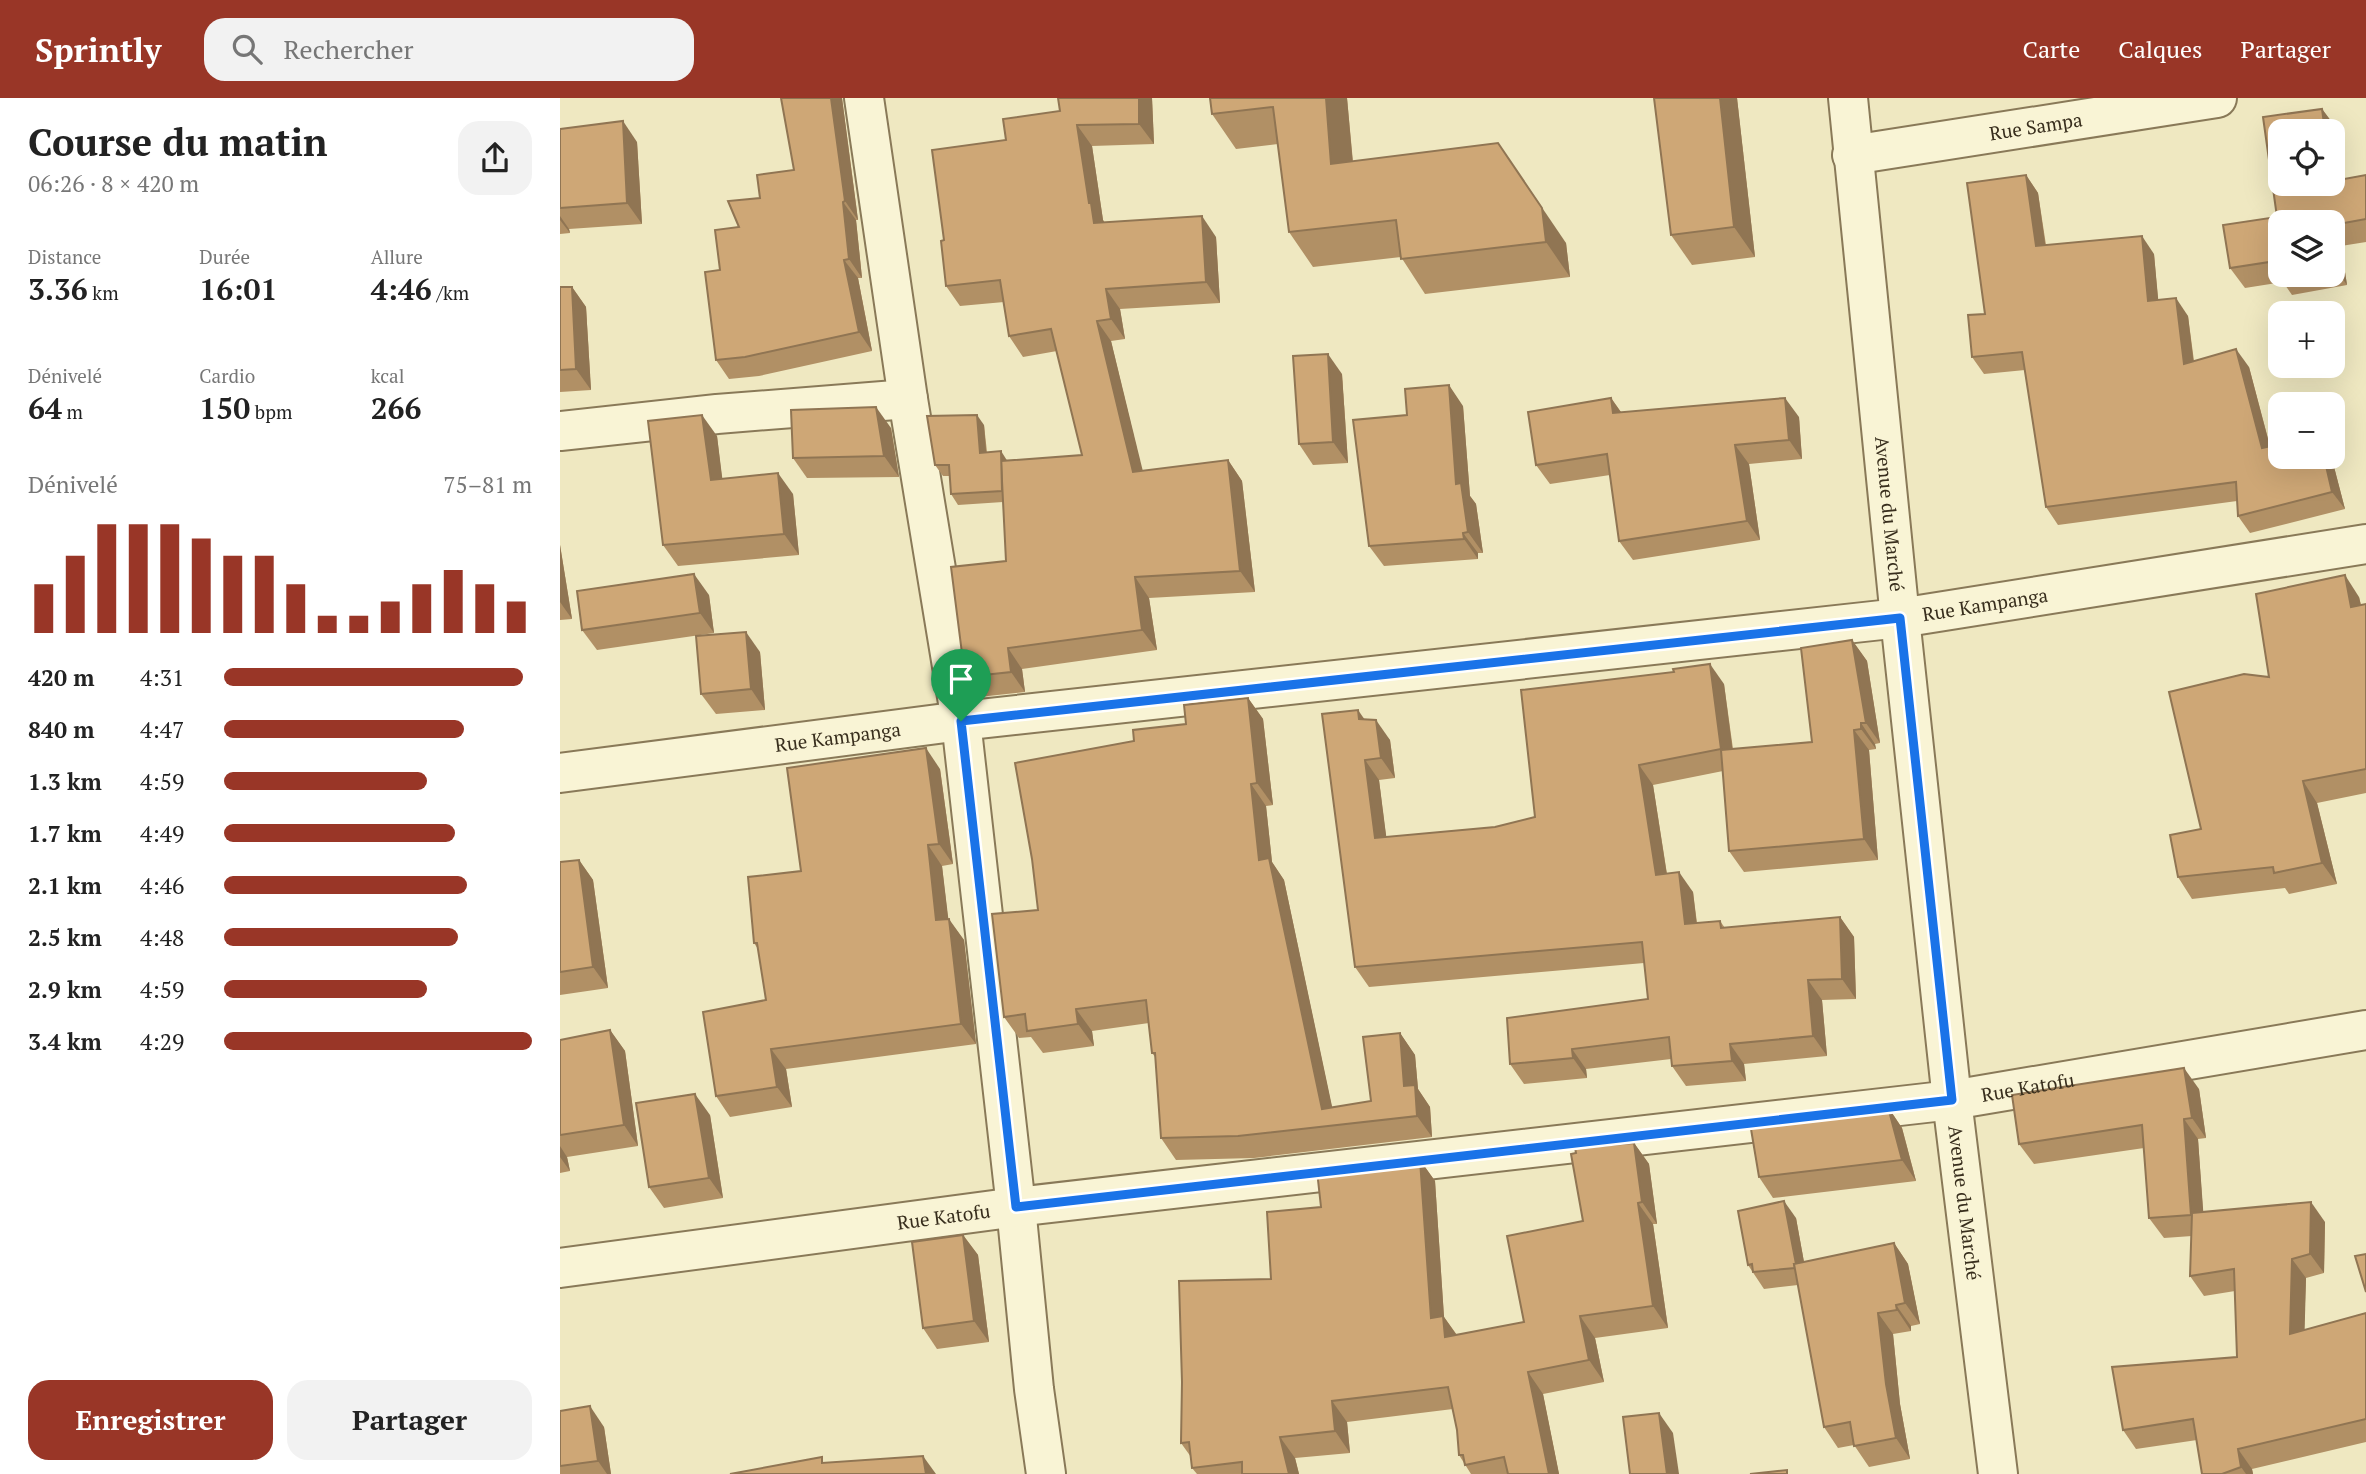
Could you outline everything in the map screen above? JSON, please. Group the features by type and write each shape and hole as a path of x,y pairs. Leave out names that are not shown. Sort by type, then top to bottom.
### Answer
{"street":[{"path":"864,98 908,399 961,721 1034,1389 1046,1474"},
{"name":"Avenue du Marché","path":"1848,98 1952,1100 1998,1474"},
{"name":"Rue Sampa","path":"1852,155 2217,98"},
{"path":"560,431 717,414 908,399"},
{"name":"Rue Kampanga","path":"560,773 961,721 1900,618 2366,544"},
{"name":"Rue Katofu","path":"560,1268 1016,1207 1952,1100 2366,1030"}],"building":[{"path":"781,98 831,98 845,201 849,259 844,260 859,332 745,357 716,360 705,272 720,270 715,230 739,227 728,201 760,198 757,175 794,170"},
{"path":"1058,98 1139,98 1139,124 1077,125 1094,223 1202,216 1206,282 1106,289 1111,319 1097,321 1133,472 1228,460 1240,571 1135,577 1142,630 1008,648 1011,672 965,677 951,567 1006,561 1001,461 1082,455 1051,329 1009,336 1000,280 946,286 941,241 944,240 932,150 1006,140 1003,119 1060,111"},
{"path":"1210,98 1326,98 1331,164 1498,143 1542,208 1546,242 1401,259 1396,220 1289,232 1273,107 1212,114"},
{"path":"1654,98 1720,98 1734,227 1671,235"},
{"path":"2322,109 2323,119 2268,119 2268,153 2263,117"},
{"path":"623,121 627,203 560,208 560,129"},
{"path":"2026,175 2036,246 2142,236 2148,301 2176,298 2184,364 2236,349 2262,448 2268,447 2268,469 2327,469 2332,492 2238,516 2236,482 2046,507 2022,352 1972,357 1968,315 1985,314 1967,183"},
{"path":"2366,175 2366,219 2345,223 2345,210 2276,210 2274,196 2345,196 2345,179"},
{"path":"2268,218 2268,262 2230,268 2223,225"},
{"path":"560,287 572,287 576,369 560,370"},
{"path":"1328,354 1333,442 1299,444 1293,356"},
{"path":"1449,385 1456,484 1461,483 1468,532 1463,533 1464,539 1369,546 1353,420 1407,415 1405,389"},
{"path":"1611,398 1613,413 1785,398 1789,440 1735,445 1747,521 1619,541 1607,454 1536,465 1528,412"},
{"path":"876,407 884,456 793,458 791,410"},
{"path":"702,415 711,480 778,473 784,534 663,545 648,421"},
{"path":"977,415 980,453 1001,451 1002,491 951,494 949,465 935,465 927,416"},
{"path":"694,574 700,613 582,630 577,591"},
{"path":"2345,575 2351,607 2366,604 2366,769 2303,781 2322,863 2274,873 2273,867 2178,877 2170,835 2201,829 2169,692 2244,674 2269,677 2256,594"},
{"path":"746,632 751,689 701,694 696,636"},
{"path":"1852,640 1866,723 1861,723 1861,729 1854,730 1864,839 1729,851 1721,750 1812,742 1801,648"},
{"path":"1710,664 1721,749 1639,765 1656,875 1679,872 1685,924 1720,921 1721,928 1840,917 1842,979 1808,980 1813,1036 1730,1044 1732,1061 1672,1066 1669,1037 1572,1049 1573,1058 1510,1064 1507,1018 1648,999 1642,942 1355,967 1322,714 1358,710 1359,719 1376,720 1381,758 1365,760 1375,838 1495,827 1535,817 1521,690 1674,672 1673,669"},
{"path":"1248,698 1257,783 1251,784 1259,860 1269,858 1322,1109 1371,1101 1363,1037 1400,1033 1404,1086 1415,1085 1417,1116 1238,1136 1161,1138 1155,1053 1152,1053 1146,1000 1076,1009 1078,1024 1027,1031 1025,1014 1004,1017 992,914 1038,910 1015,763 1134,741 1133,730 1186,724 1184,705"},
{"path":"926,748 939,844 928,845 936,920 949,919 961,1024 771,1049 777,1087 716,1096 703,1012 766,1000 757,943 754,943 748,877 801,871 787,768"},
{"path":"579,860 593,967 560,972 560,862"},
{"path":"610,1030 624,1125 560,1135 560,1040"},
{"path":"2184,1068 2192,1118 2184,1119 2191,1215 2149,1218 2142,1125 2019,1144 2012,1095"},
{"path":"695,1094 709,1178 649,1187 636,1103"},
{"path":"1888,1107 1902,1160 1759,1177 1750,1123"},
{"path":"1634,1143 1642,1202 1638,1203 1653,1306 1580,1316 1589,1360 1528,1372 1549,1474 1508,1474 1504,1457 1465,1465 1463,1455 1459,1455 1448,1387 1332,1401 1335,1431 1280,1437 1289,1474 1242,1474 1242,1462 1192,1468 1189,1442 1181,1443 1179,1281 1271,1279 1267,1212 1321,1207 1317,1171 1420,1160 1431,1318 1443,1316 1445,1337 1524,1322 1507,1236 1583,1221 1571,1154 1576,1153 1575,1148"},
{"path":"1784,1201 1795,1268 1753,1272 1752,1264 1748,1265 1738,1211"},
{"path":"2311,1202 2310,1254 2292,1259 2290,1334 2366,1313 2366,1419 2238,1449 2241,1467 2222,1474 2202,1474 2193,1419 2123,1430 2112,1367 2237,1357 2234,1269 2190,1276 2192,1213"},
{"path":"963,1235 974,1321 923,1328 912,1242"},
{"path":"1894,1243 1905,1303 1896,1305 1897,1310 1878,1313 1886,1384 1896,1438 1854,1446 1850,1422 1824,1427 1794,1264"},
{"path":"2366,1254 2366,1292 2355,1256"},
{"path":"590,1406 598,1461 560,1466 560,1411"},
{"path":"1659,1413 1667,1474 1630,1474 1623,1417"},
{"path":"923,1456 926,1474 730,1474 822,1457 822,1463"},
{"path":"1787,1470 1787,1474 1750,1474"}],"route":[{"path":"1900,618 1952,1100 1016,1207 961,721 1900,618"}]}
